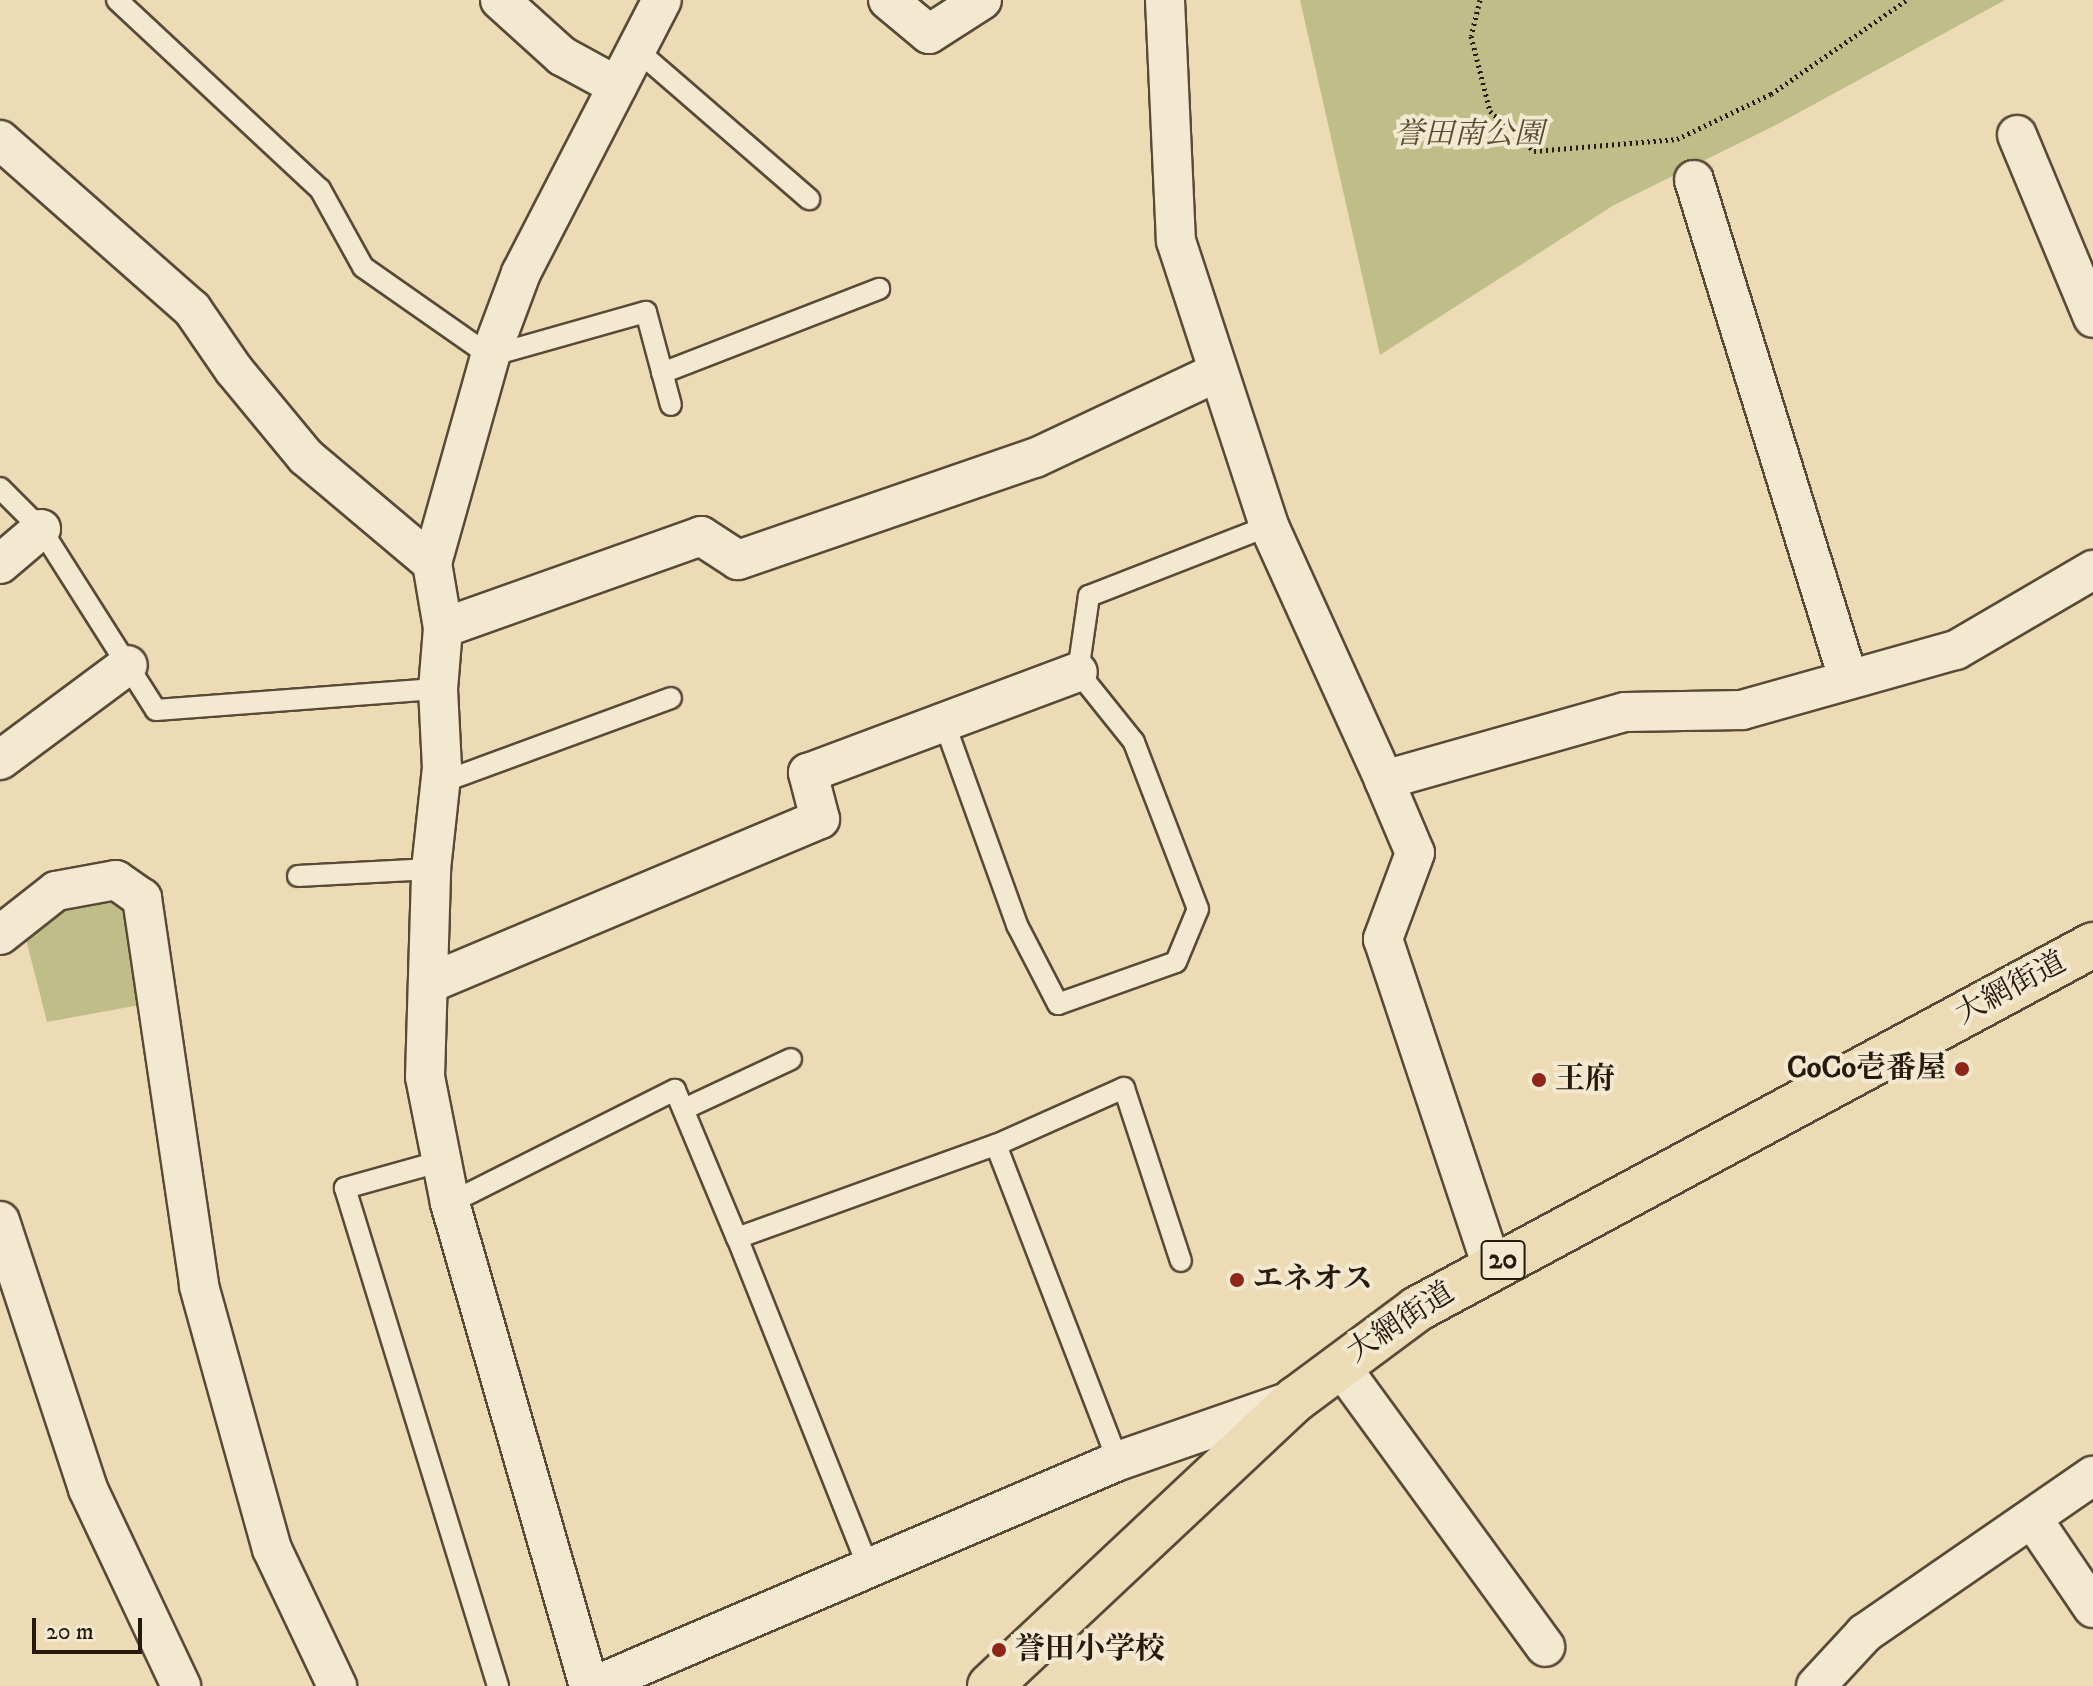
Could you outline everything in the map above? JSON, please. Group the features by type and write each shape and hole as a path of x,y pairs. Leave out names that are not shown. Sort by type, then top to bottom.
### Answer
{"main road":[{"name":"大網街道","path":"990,1686 1296,1399 1339,1364 1492,1266 2093,945"}],"street":[{"path":"500,0 562,56 617,86"},
{"path":"888,0 929,34 982,0"},
{"path":"1165,0 1176,241 1216,373 1269,526 1415,853 1383,939 1492,1266"},
{"path":"653,4 637,50 521,273 490,356 432,563 443,628 438,689 440,783 431,869 425,1077 450,1203 592,1686 1118,1461 1296,1399"},
{"path":"2017,135 2093,318"},
{"path":"0,140 192,309 234,370 306,457 432,563"},
{"path":"1694,180 1848,678"},
{"path":"443,628 701,536 738,560 1035,458 1216,373"},
{"path":"0,564 41,529"},
{"path":"1384,780 1625,712 1742,710 1956,650 2093,570"},
{"path":"0,760 128,665"},
{"path":"430,983 820,819 808,773 1078,672"},
{"path":"0,935 56,891 116,880 142,898 199,1286 272,1549 337,1686"},
{"path":"0,1221 88,1489 181,1686"},
{"path":"1339,1364 1545,1647"},
{"path":"1816,1686 1865,1633 2034,1521 2093,1476"},
{"path":"2034,1521 2093,1608"}],"lane":[{"path":"117,0 320,189 363,267 490,356 646,312 671,405"},
{"path":"637,50 809,199"},
{"path":"662,373 879,289"},
{"path":"0,488 41,529 156,710 438,689"},
{"path":"944,722 1017,925 1058,1004 1176,962 1198,909 1134,742 1078,672 1089,596 1269,526"},
{"path":"440,783 671,698"},
{"path":"298,876 431,869"},
{"path":"684,1109 791,1059"},
{"path":"737,1238 996,1145 1124,1088 1181,1261"},
{"path":"450,1203 675,1090 869,1569"},
{"path":"996,1145 1118,1461"},
{"path":"442,1161 345,1188 498,1686"}],"path":[{"path":"1480,0 1471,36 1490,111 1534,151 1677,139 1771,94 1907,0"}],"green space":[{"name":"誉田南公園","path":"1300,0 2005,0 1778,124 1614,205 1380,355"},
{"path":"113,899 130,908 140,1005 47,1022 25,935 67,905"}],"place":[{"name":"CoCo壱番屋","path":"1962,1069"},
{"name":"王府","path":"1539,1080"},
{"name":"エネオス","path":"1237,1280"},
{"name":"誉田小学校","path":"999,1650"}]}
